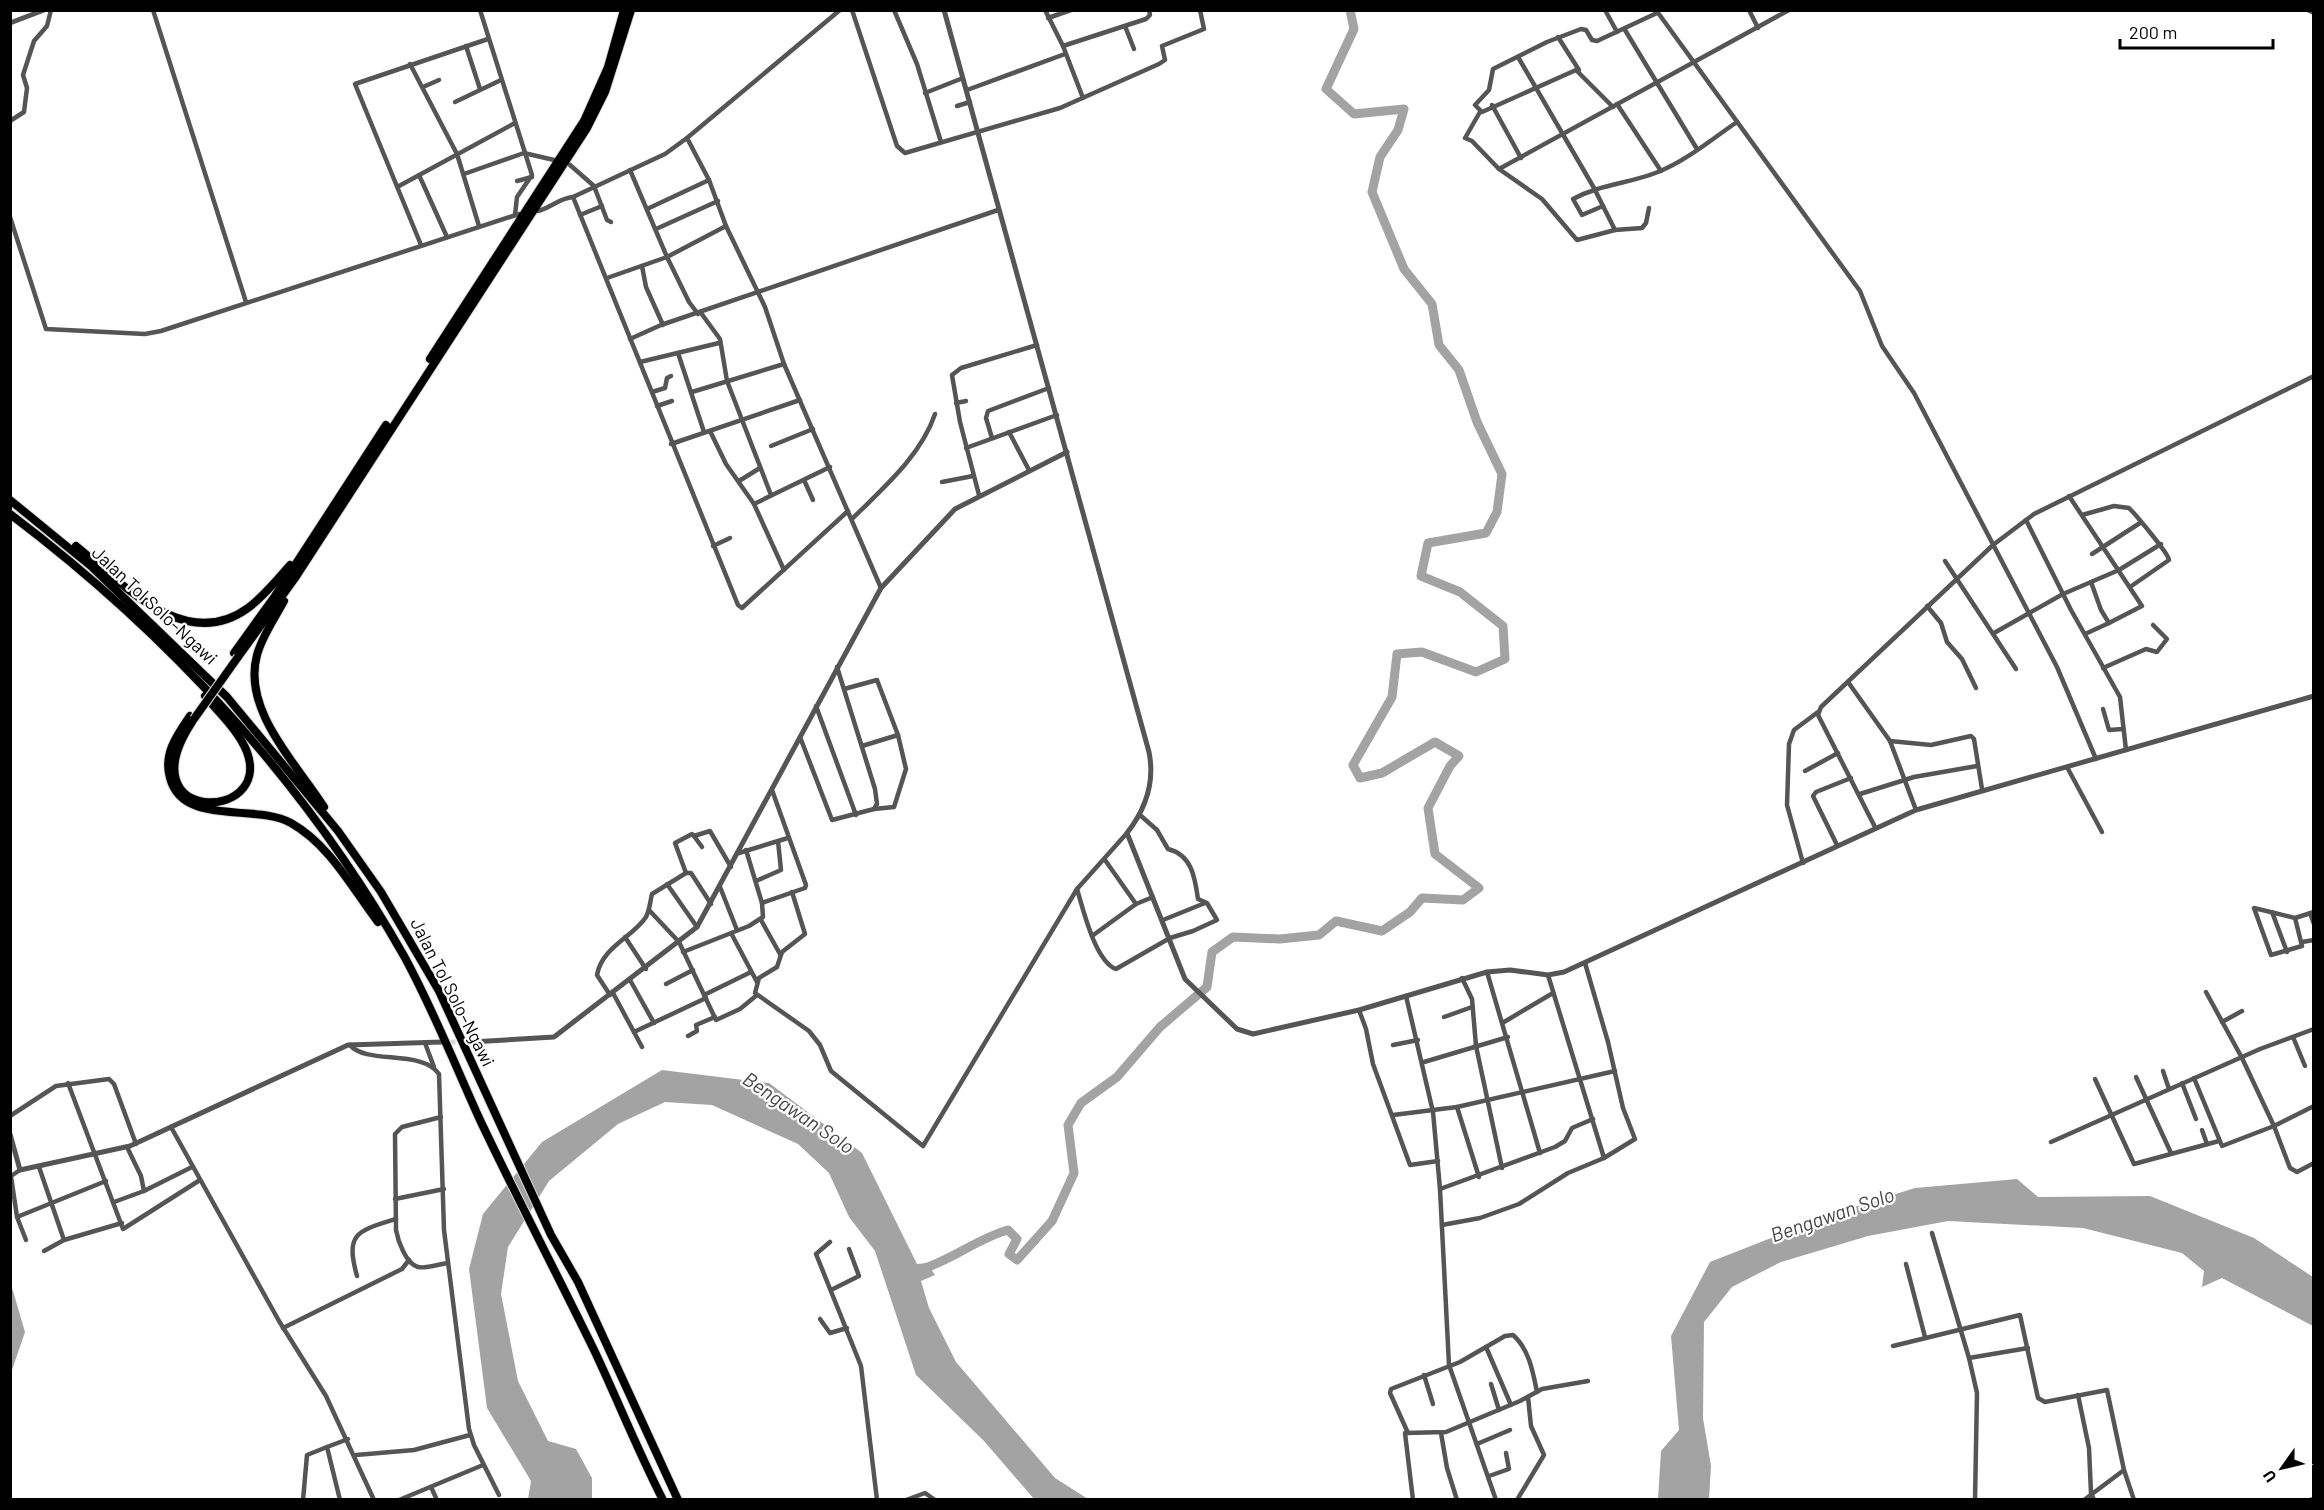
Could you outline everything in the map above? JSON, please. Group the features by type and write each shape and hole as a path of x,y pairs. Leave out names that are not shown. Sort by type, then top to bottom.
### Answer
{"highway":[{"path":"236,655 579,130 608,67 624,10"},
{"path":"402,954 329,855 304,831 274,816 199,807 183,800 176,792 168,773 169,754 175,738 295,578 587,128 609,81 631,10"},
{"name":"Jalan Tol Solo–Ngawi","path":"10,500 48,528 201,670 255,729 338,831 375,883 421,956 551,1235 578,1282 678,1500"},
{"name":"Jalan Tol Solo–Ngawi","path":"10,514 68,559 161,644 251,738 320,825 402,954 442,1032 521,1206 564,1289 663,1500"},
{"path":"48,528 66,538 160,612 194,623 224,620 247,608 309,543"},
{"path":"295,578 257,653 254,686 256,698 268,724 338,831"},
{"path":"161,644 175,664 238,737 247,752 248,772 245,783 234,796 223,802 212,804 196,800 181,789 176,780 174,765 178,747 192,717"}],"street":[{"path":"10,23 33,12 45,10"},
{"path":"10,121 24,112 27,88 23,75 34,41 47,26 51,10"},
{"path":"153,10 246,302"},
{"path":"480,10 532,177"},
{"path":"538,211 665,154 840,10"},
{"path":"852,10 899,150 909,152 1042,115 1165,60 1162,46 1204,29 1200,10"},
{"path":"894,10 917,64 941,142"},
{"path":"761,920 780,954 779,966 757,982 755,990 757,995 809,1031 820,1045 831,1071 923,1146 1077,889 1127,833 1140,815 1148,795 1149,752 944,10"},
{"path":"1045,10 1063,46 1083,98"},
{"path":"1048,18 1071,10"},
{"path":"1063,46 1146,19 1150,15 1149,10"},
{"path":"1605,10 1617,32"},
{"path":"1749,10 1758,28"},
{"path":"1499,169 1563,136 1656,82 1789,10"},
{"path":"2308,10 2313,13"},
{"path":"1480,112 1476,103 1489,90 1491,72 1558,37 1583,28 1595,41 1625,30 1657,12 1855,283 1887,356 1910,385 2061,676 2096,759"},
{"path":"1125,26 1134,49"},
{"path":"1625,30 1697,149"},
{"path":"1558,37 1579,70 1615,106 1661,171"},
{"path":"421,245 399,186 355,84 410,63 488,39"},
{"path":"466,46 480,89"},
{"path":"967,90 1065,54"},
{"path":"1518,57 1616,230"},
{"path":"410,63 457,154 479,226"},
{"path":"1579,70 1572,70 1480,112 1465,138 1472,141 1499,169 1542,199 1577,240 1616,230 1642,228 1648,219 1648,208"},
{"path":"925,93 963,78"},
{"path":"423,87 439,80"},
{"path":"455,102 501,80"},
{"path":"957,106 970,102"},
{"path":"1492,105 1521,159"},
{"path":"1603,206 1582,215 1573,199 1594,188 1625,182 1661,171 1737,122"},
{"path":"399,186 515,123"},
{"path":"687,138 709,180 726,226 758,294 784,364 881,588"},
{"path":"464,174 488,165 500,164 524,153 554,160"},
{"path":"570,165 594,186 607,220 611,222"},
{"path":"630,170 667,257 700,314 714,328 720,339 727,381 771,495"},
{"path":"419,175 447,237"},
{"path":"10,217 46,329 150,333 517,214 517,197 532,177"},
{"path":"517,182 532,177"},
{"path":"647,209 709,180"},
{"path":"573,196 671,444 735,600 742,608 900,469 931,427 935,414"},
{"path":"656,229 718,201"},
{"path":"580,215 602,206"},
{"path":"630,339 663,325 998,210"},
{"path":"607,278 667,257 726,226"},
{"path":"642,266 646,287 663,325"},
{"path":"640,362 720,343"},
{"path":"979,495 956,403 952,379 954,372 1037,345"},
{"path":"678,353 707,432 754,504 784,570"},
{"path":"692,392 784,364"},
{"path":"652,392 665,388 667,378 671,376"},
{"path":"1803,863 1787,805 1789,744 1794,730 1818,712 1993,545 2026,520 2069,496 2313,376"},
{"path":"992,438 986,415 988,411 1049,388"},
{"path":"671,444 800,400"},
{"path":"657,406 672,401"},
{"path":"956,403 966,401"},
{"path":"966,448 1057,415"},
{"path":"771,446 813,429"},
{"path":"1009,432 1029,470"},
{"path":"471,1042 553,1038 646,969 697,927 881,588 951,513 979,495 1067,452"},
{"path":"754,504 830,467"},
{"path":"739,481 760,468"},
{"path":"942,482 973,476"},
{"path":"804,480 813,500"},
{"path":"2069,496 2142,606 2085,634"},
{"path":"2082,514 2122,506 2131,510 2140,524 2161,544 2169,560 2130,587"},
{"path":"2026,520 2121,701 2126,750"},
{"path":"2092,554 2140,524"},
{"path":"713,546 729,538"},
{"path":"1994,633 2063,594 2119,570 2161,544"},
{"path":"1945,561 2016,669"},
{"path":"2091,582 2101,610 2109,623"},
{"path":"1927,606 1941,623 1947,642 1962,659 1976,688"},
{"path":"2103,668 2146,649 2157,652 2167,639 2153,625"},
{"path":"837,667 876,796 874,809"},
{"path":"800,736 829,817 834,821 874,809 889,809 897,800 906,769 898,735 877,680 844,689"},
{"path":"1848,682 1890,741 1916,810"},
{"path":"1127,833 1185,979 1237,1029 1253,1034 1359,1010 1487,972 1510,970 1548,975 1585,963 1916,810 1982,789 2096,759 2313,696"},
{"path":"816,706 856,815"},
{"path":"2103,710 2109,730 2123,729"},
{"path":"1818,712 1875,827"},
{"path":"862,746 898,735"},
{"path":"1890,741 1931,745 1971,736 1974,739 1982,789"},
{"path":"1805,771 1838,753"},
{"path":"1860,794 1904,780 1977,766"},
{"path":"2067,766 2102,832"},
{"path":"1837,845 1813,796 1816,792 1851,778"},
{"path":"762,903 806,885 772,790"},
{"path":"1077,889 1092,936 1107,964 1116,969 1170,938 1214,923 1217,917 1207,903 1198,899 1196,880 1180,854 1168,849 1156,830 1140,815"},
{"path":"686,873 674,844 692,834 694,836 710,831 731,867"},
{"path":"694,836 702,847"},
{"path":"739,852 788,838"},
{"path":"756,881 783,867 778,841"},
{"path":"683,952 761,920 764,915 762,903 746,850"},
{"path":"1105,860 1136,904"},
{"path":"642,1047 597,973 606,956 641,922 649,910 652,894 667,884 686,873 691,873 711,904"},
{"path":"667,884 697,927"},
{"path":"720,887 737,930"},
{"path":"780,954 806,932 792,892"},
{"path":"1092,936 1136,904 1153,897"},
{"path":"1163,920 1207,903"},
{"path":"2295,918 2302,942 2300,948 2271,955 2253,910 2257,907 2295,918 2312,912 2313,924"},
{"path":"649,910 679,942 717,1020 730,1014 757,995"},
{"path":"2272,912 2287,952"},
{"path":"731,933 757,982"},
{"path":"625,937 646,969"},
{"path":"2302,942 2313,940"},
{"path":"1442,1225 1480,1218 1519,1204 1580,1167 1604,1158 1635,1139 1623,1108 1585,963"},
{"path":"666,984 693,970"},
{"path":"634,1032 751,972"},
{"path":"1487,972 1504,1022 1540,1153"},
{"path":"1548,975 1604,1158"},
{"path":"1462,978 1471,995 1476,1046 1502,1168"},
{"path":"630,980 654,1023"},
{"path":"2206,992 2242,1058 2274,1126 2291,1170 2297,1172 2313,1163"},
{"path":"1504,1022 1554,993"},
{"path":"1407,996 1424,1062 1433,1112 1440,1189 1449,1365 1496,1500"},
{"path":"1444,1017 1472,1007"},
{"path":"1359,1010 1366,1029 1373,1064 1411,1167 1438,1161"},
{"path":"2222,1022 2242,1011"},
{"path":"688,1036 697,1031 696,1026 715,1017"},
{"path":"2051,1142 2182,1083 2313,1029"},
{"path":"1424,1062 1508,1037"},
{"path":"2293,1037 2305,1066"},
{"path":"1394,1045 1418,1040"},
{"path":"26,1240 12,1197 11,1175 20,1170 136,1144 350,1045 442,1042"},
{"path":"382,1043 383,1055"},
{"path":"425,1043 440,1080 448,1263 470,1435 499,1495"},
{"path":"350,1045 358,1050 434,1067"},
{"path":"1393,1115 1433,1112 1615,1071"},
{"path":"2163,1071 2169,1089"},
{"path":"2136,1077 2171,1153"},
{"path":"2194,1078 2223,1146 2274,1126 2313,1107"},
{"path":"2096,1079 2134,1164 2219,1141"},
{"path":"10,1116 52,1087 68,1083 112,1080 136,1144"},
{"path":"68,1083 97,1154 123,1229 200,1180"},
{"path":"2182,1083 2196,1119"},
{"path":"1457,1107 1479,1177"},
{"path":"441,1116 405,1125 396,1131 393,1153 395,1199 397,1236 409,1260 419,1267 448,1263"},
{"path":"1440,1189 1479,1177 1540,1153 1565,1141 1572,1128 1593,1119"},
{"path":"171,1127 283,1328 326,1396 356,1455 373,1499"},
{"path":"2202,1130 2207,1144"},
{"path":"10,1134 20,1170"},
{"path":"127,1147 141,1176 144,1191"},
{"path":"39,1167 64,1240"},
{"path":"114,1202 144,1191 192,1167"},
{"path":"17,1217 106,1181"},
{"path":"395,1199 444,1189"},
{"path":"357,1276 351,1253 351,1245 355,1238 377,1225 396,1219"},
{"path":"44,1251 64,1240 122,1223"},
{"path":"1932,1233 1977,1393 1975,1500"},
{"path":"831,1242 816,1254 847,1328 863,1375 877,1500"},
{"path":"831,1290 859,1276 849,1249"},
{"path":"283,1328 402,1269 409,1260"},
{"path":"1906,1264 1925,1337"},
{"path":"1893,1346 2020,1315 2037,1398 2045,1402 2108,1390 2124,1470 2134,1500"},
{"path":"820,1319 830,1333 847,1328"},
{"path":"1408,1432 1390,1391 1449,1365 1505,1336 1516,1337 1529,1360 1537,1392"},
{"path":"1486,1347 1511,1405"},
{"path":"1969,1358 2028,1348"},
{"path":"1424,1375 1433,1404"},
{"path":"1408,1432 1441,1433 1537,1392 1587,1381"},
{"path":"1491,1384 1499,1410"},
{"path":"2078,1395 2090,1448 2091,1494 2094,1500"},
{"path":"1520,1499 1544,1455 1532,1426 1528,1397"},
{"path":"1477,1444 1510,1430"},
{"path":"1408,1432 1405,1433 1406,1452 1413,1500"},
{"path":"1441,1433 1457,1500"},
{"path":"356,1455 414,1450 470,1435"},
{"path":"303,1500 307,1455 348,1439"},
{"path":"327,1447 340,1500"},
{"path":"1489,1476 1509,1469 1506,1453"},
{"path":"399,1500 483,1466"},
{"path":"2084,1500 2124,1470"},
{"path":"431,1487 437,1500"},
{"path":"906,1500 925,1493 934,1500"}],"water":[{"name":"Bengawan Solo","path":"662,1070 769,1083 862,1153 917,1264 927,1263 935,1275 921,1281 929,1308 956,1362 1055,1478 1088,1499 1034,1499 984,1441 916,1375 875,1251 849,1217 829,1173 798,1144 712,1105 665,1102 618,1124 549,1181 508,1247 501,1294 518,1381 548,1441 576,1449 592,1478 592,1499 528,1499 531,1481 487,1408 469,1269 483,1214 542,1142"},
{"path":"2017,1179 2038,1197 2150,1196 2254,1238 2313,1277 2313,1326 2222,1278 2202,1287 2204,1271 2182,1253 2083,1228 1948,1221 1868,1236 1781,1262 1732,1287 1704,1322 1703,1418 1711,1466 1709,1499 1658,1499 1661,1451 1679,1430 1671,1336 1710,1262 1835,1213 1915,1188"},
{"path":"11,1284 25,1332 10,1373"}],"waterway":[{"path":"919,1270 1008,1230 1017,1239 1009,1254 1017,1260 1052,1221 1074,1173 1068,1125 1081,1103 1117,1077 1160,1027 1207,987 1212,952 1233,937 1280,939 1319,935 1336,921 1382,931 1410,912 1422,898 1463,900 1479,888 1435,854 1428,808 1450,766 1459,756 1435,742 1382,773 1360,778 1353,765 1392,697 1397,654 1422,652 1476,672 1505,659 1503,626 1460,592 1421,576 1428,543 1486,533 1497,512 1502,474 1477,422 1459,370 1439,345 1432,304 1404,269 1372,192 1380,157 1398,130 1404,109 1354,114 1326,89 1354,29 1350,10"}],"tunnel":[{"path":"443,1042 464,1042"}]}
